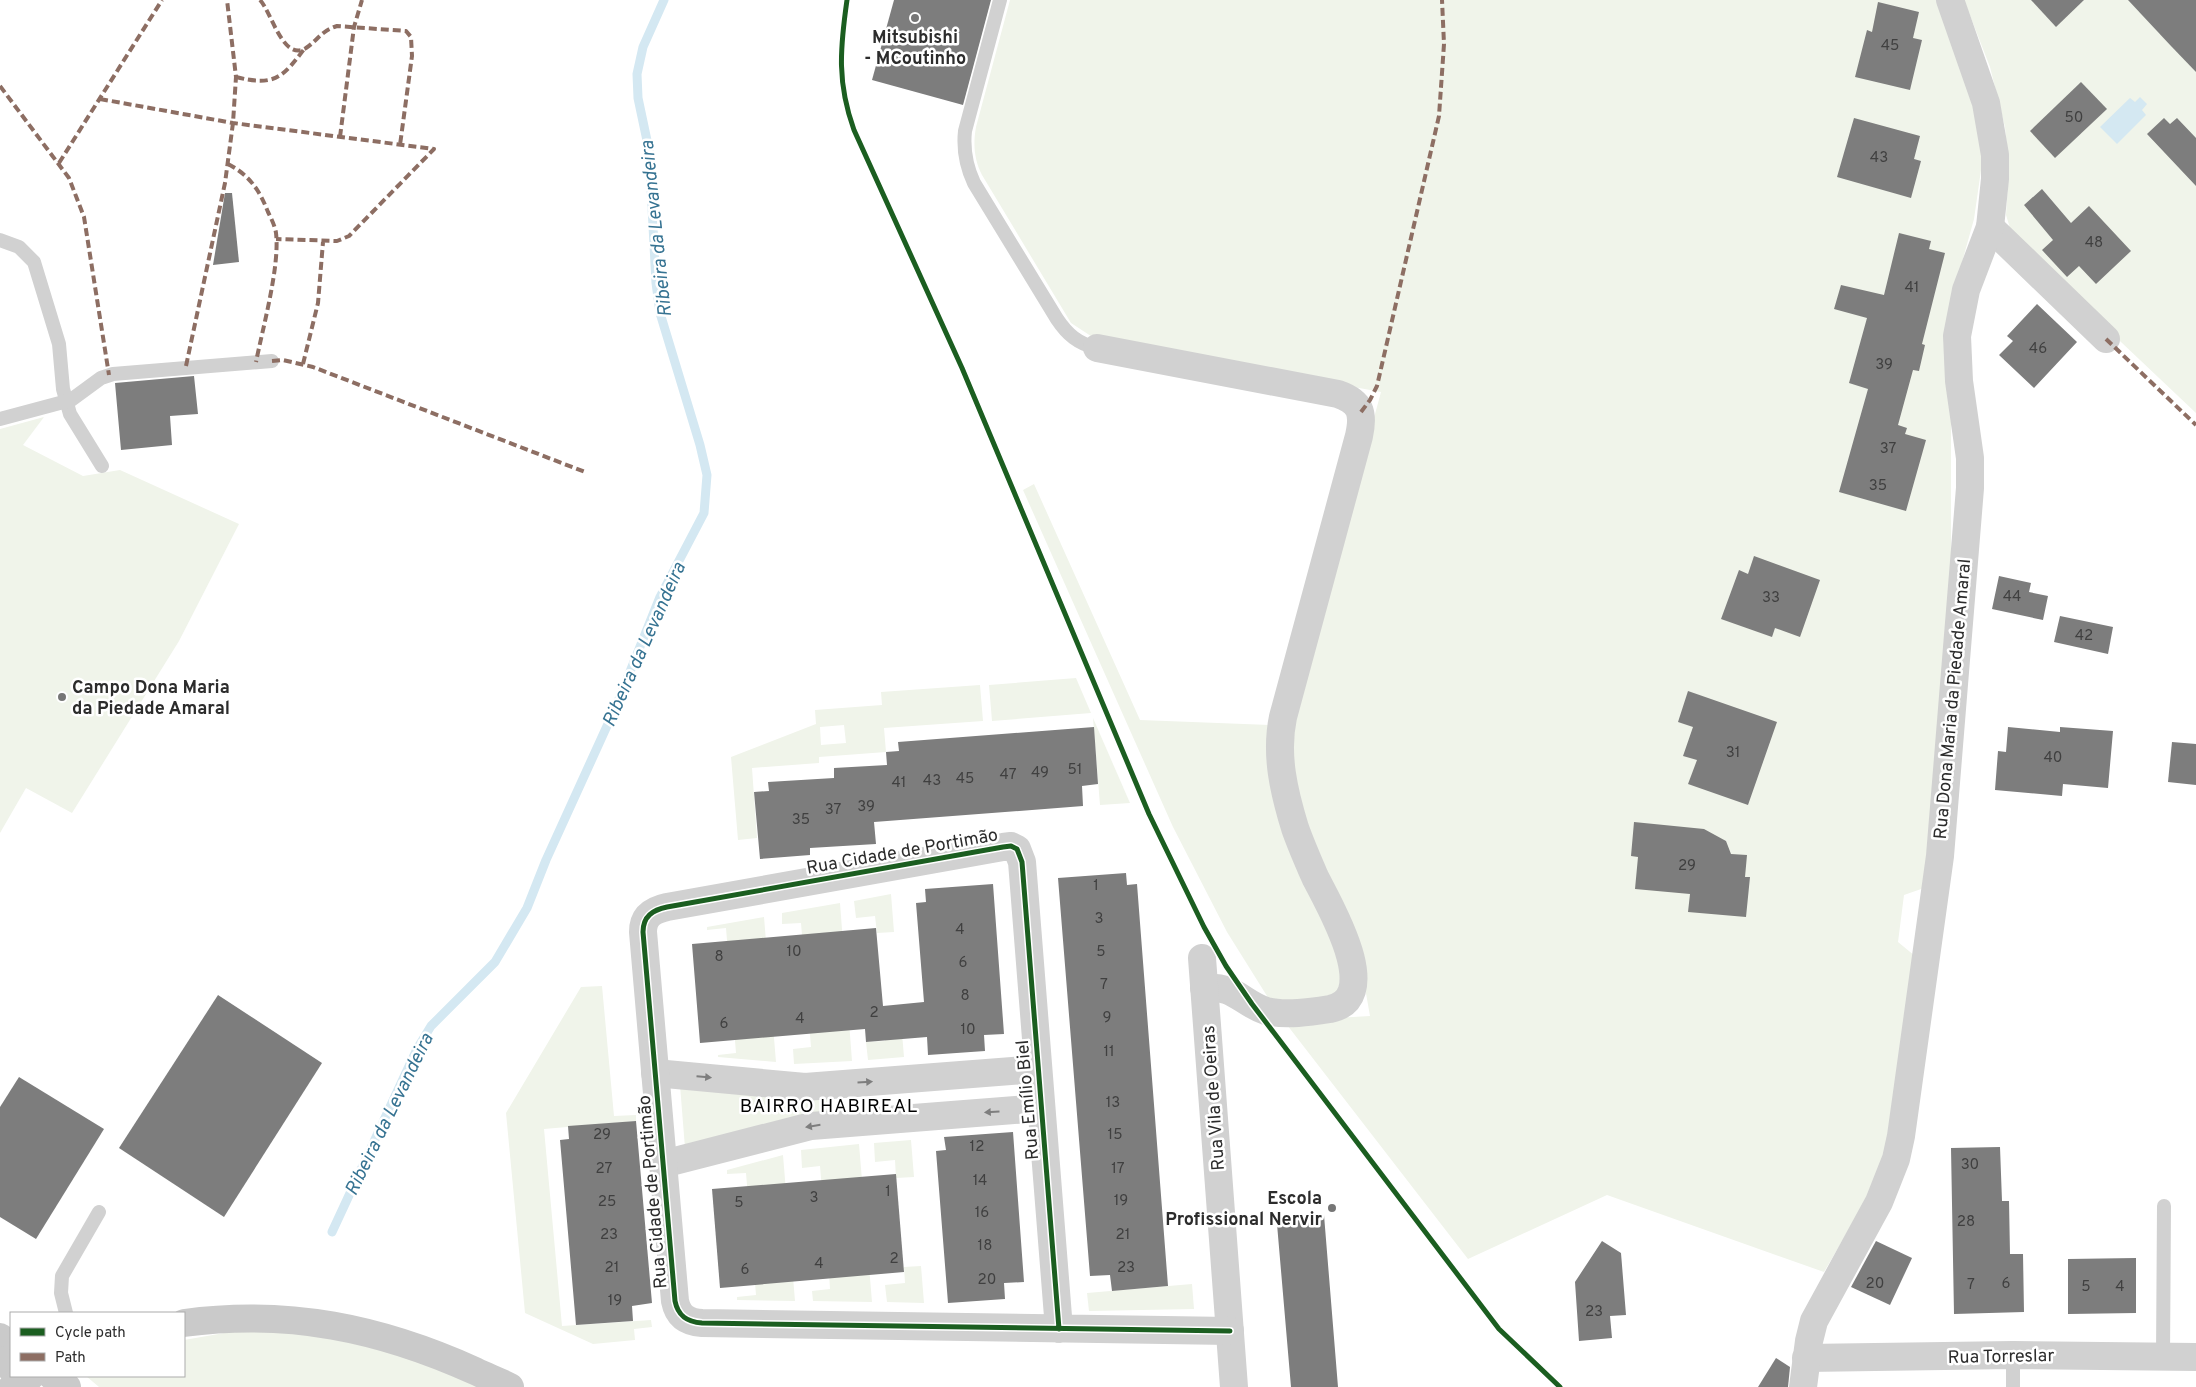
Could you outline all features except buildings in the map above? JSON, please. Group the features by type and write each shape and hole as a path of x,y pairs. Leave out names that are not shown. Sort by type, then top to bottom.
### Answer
{"main road":[{"path":"185,1323 234,1318 266,1318 328,1324 358,1330 416,1348 510,1387"},
{"path":"477,1373 502,1387"},
{"path":"22,1377 36,1387"},
{"path":"12,1387 29,1377"},
{"path":"53,1377 67,1387"}],"street":[{"name":"Rua Dona Maria da Piedade Amaral","path":"1803,1387 1812,1327 1820,1308 1879,1202 1889,1180 1902,1136 1940,856 1970,488 1970,450 1960,381 1957,336 1966,290 1990,226 1996,155 1986,104 1950,0"},
{"path":"1990,226 2106,339"},
{"path":"1096,348 1338,394 1353,400 1358,405 1362,420 1360,436 1283,717 1279,743 1285,789 1298,838 1349,951 1353,975 1351,991 1348,998 1338,1006 1325,1010 1277,1013 1258,1008 1222,987 1204,988"},
{"name":"Rua Cidade de Portimão","path":"1022,870 1019,851 1016,848 1006,847 652,911 647,917 643,928 676,1304 681,1315 689,1321 719,1324 1230,1331"},
{"name":"Rua Emílio Biel","path":"1022,870 1059,1329"},
{"name":"Rua Vila de Oeiras","path":"1202,958 1234,1387"},
{"path":"655,1072 805,1087 1038,1069"},
{"path":"663,1164 811,1126 1041,1108"},
{"name":"Rua Torreslar","path":"1806,1358 2013,1355 2196,1357"}],"lane":[{"path":"1000,0 965,131 964,148 967,165 974,183 1062,326 1079,342 1096,348"},
{"path":"0,240 19,247 34,262 59,344 66,402 70,414 102,466"},
{"path":"0,419 66,402 80,395 101,378 113,374 272,361"},
{"path":"2164,1206 2164,1357"},
{"path":"66,1312 60,1293 62,1276 99,1212"},
{"path":"2013,1355 2013,1387"}],"shaded area":[{"path":"1010,0 1937,0 1967,79 1981,142 1981,170 1974,219 1951,302 1951,561 1924,888 1904,895 1898,942 1915,956 1892,1129 1870,1193 1824,1272 1607,1195 1468,1259 1284,1021 1370,1016 1358,948 1317,857 1292,776 1293,716 1381,392 1097,340 1071,323 982,175 976,157 974,145 976,127"},
{"path":"1964,0 2196,0 2196,413 2084,307 2010,228 2006,215 2009,170 2005,127 1990,67"},
{"path":"44,417 23,445 83,476 120,470 239,524 179,641 72,813 26,788 0,833 0,429"},
{"path":"1034,484 1140,720 1270,725 1340,964 1339,986 1332,997 1272,1004 1227,932 1173,827 1023,490"},
{"path":"1076,678 1091,713 992,721 989,685"},
{"path":"980,685 983,721 884,728 886,752 819,757 819,763 752,768 757,838 738,840 731,757 816,724 815,710 882,705 881,692","holes":["844,725 846,743 821,745 820,727"]},
{"path":"1093,718 1130,803 1100,805"},
{"path":"891,894 894,932 877,933 875,916 856,918 854,901"},
{"path":"840,903 852,1061 794,1064 793,1049 811,1047 801,923 782,924 782,913"},
{"path":"764,917 776,1062 718,1057 718,1055 736,1053 726,928 707,930 707,927"},
{"path":"602,986 614,1116 636,1115 636,1121 544,1129 562,1326 651,1320 652,1327 634,1329 635,1340 593,1344 525,1313 506,1113 581,987"},
{"path":"901,1021 904,1057 868,1060 866,1042 885,1041 884,1022"},
{"path":"680,1085 833,1095 835,1114 685,1148"},
{"path":"911,1140 914,1177 896,1178 895,1160 875,1162 874,1143"},
{"path":"859,1144 872,1302 813,1301 812,1291 830,1289 829,1273 820,1166 802,1168 801,1150"},
{"path":"783,1155 795,1301 737,1300 737,1297 756,1295 746,1173 727,1174 727,1170"},
{"path":"921,1266 924,1303 887,1302 885,1285 905,1283 904,1267"},
{"path":"1192,1284 1194,1309 1089,1311 1087,1293"},
{"path":"279,1329 320,1334 429,1362 480,1387 99,1387 87,1377 185,1377 185,1340 230,1332"}],"water":[{"path":"2140,97 2147,104 2142,110 2146,115 2117,144 2100,127 2130,98 2135,102"}],"waterway":[{"name":"Ribeira da Levandeira","path":"332,1232 417,1049 431,1026 495,962 527,908 546,860 617,704 660,597 704,513 707,475 700,445 660,313 656,283 649,150 638,98 637,74 643,47 664,0"}],"marked path":[{"path":"59,163 162,0"},
{"path":"186,366 225,183 233,123 236,77 227,0"},
{"path":"260,0 285,42 291,48 298,50 306,48 323,33 337,26 406,31 411,37 412,56 400,145"},
{"path":"340,137 354,27 362,0"},
{"path":"1361,412 1377,386 1439,116 1444,44 1442,0"},
{"path":"236,77 260,81 277,77 284,73 305,48"},
{"path":"0,86 69,178 84,217 109,375"},
{"path":"100,99 233,123 434,149 349,236 337,241 276,239"},
{"path":"228,164 248,178 257,190 272,219 276,233 276,262 256,362"},
{"path":"303,364 318,303 323,242"},
{"path":"2106,339 2196,425"},
{"path":"272,361 283,360 313,367 585,472"}],"cycle path":[{"path":"847,0 841,66 845,97 854,130 962,368 1149,814 1204,927 1226,966 1252,1004 1499,1329 1560,1387"},
{"path":"1059,1329 1022,862 1017,849 1011,846 1003,847 667,907 653,912 647,918 643,926 643,932 675,1301 678,1311 688,1320 702,1323 1230,1331"}],"place":[{"name":"Mitsubishi - MCoutinho","path":"915,18"},
{"name":"Campo Dona Maria da Piedade Amaral","path":"62,697"},
{"name":"Escola Profissional Nervir","path":"1332,1208"}],"district":[{"name":"BAIRRO HABIREAL","path":"829,1105"}]}
